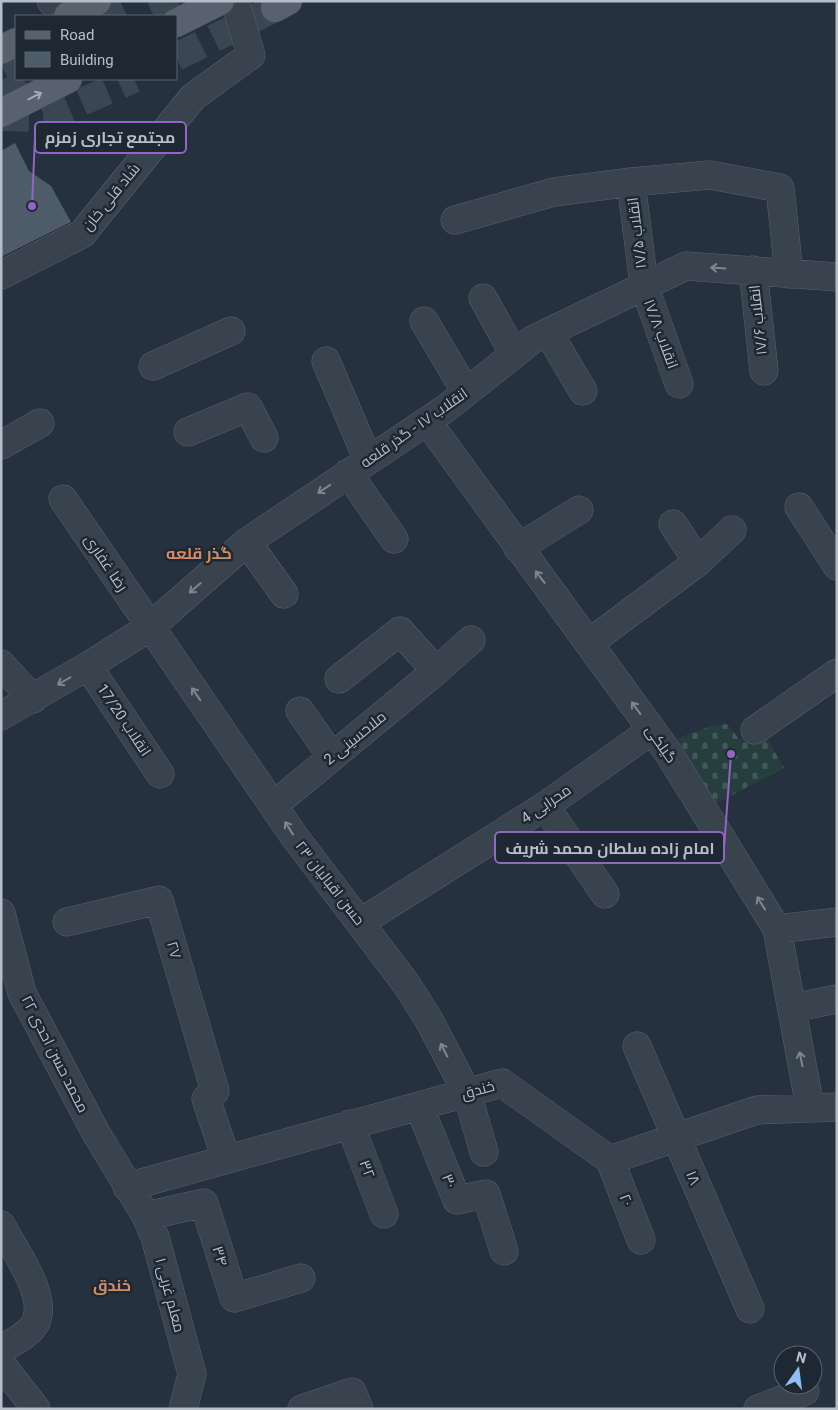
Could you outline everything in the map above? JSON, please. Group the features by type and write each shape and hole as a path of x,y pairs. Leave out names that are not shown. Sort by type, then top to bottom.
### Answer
{"main road":[{"path":"70,15 97,1"},
{"path":"178,23 220,1"},
{"path":"1,50 15,43"},
{"path":"1,113 66,80"}],"street":[{"path":"52,1 67,15"},
{"path":"68,15 75,1"},
{"name":"شاد قلی خان","path":"1,275 82,234 192,97 251,55 235,1"},
{"path":"454,220 554,192 631,182 710,175 780,188 789,274"},
{"name":"انقلاب ۱۷/۵","path":"631,182 644,284"},
{"name":"انقلاب ۱۷ - گذر قلعه","path":"32,699 150,627 247,542 427,421 532,340 644,284 686,266 837,277"},
{"name":"انقلاب ۱۷/۶","path":"753,270 764,371"},
{"name":"انقلاب ۱۷/۸","path":"644,284 679,384"},
{"path":"483,298 514,354"},
{"path":"424,321 466,392"},
{"path":"153,366 231,331"},
{"path":"548,332 583,391"},
{"path":"326,361 358,467 394,539"},
{"path":"188,432 248,407 264,438"},
{"name":"گیلکی","path":"427,421 668,752 777,929 792,1008 824,1107"},
{"path":"1,446 40,424"},
{"name":"رضا غفاری","path":"63,500 150,627"},
{"path":"799,507 837,566"},
{"path":"518,548 579,510"},
{"path":"674,524 698,562"},
{"path":"589,643 698,562 732,530"},
{"path":"247,542 284,594"},
{"name":"۲۳ حسن اقبالیان","path":"150,627 294,836 400,974 429,1020 467,1093 484,1152"},
{"path":"339,679 400,631 436,672"},
{"name":"ملاحسینی 2","path":"274,805 436,672 471,640"},
{"path":"1,664 32,699 1,716"},
{"name":"انقلاب 17/20","path":"88,666 160,774"},
{"path":"755,730 837,672"},
{"path":"300,711 332,757"},
{"name":"محرابی 4","path":"361,922 544,806 652,730"},
{"path":"544,806 606,894"},
{"name":"۲۷","path":"67,922 159,900 226,1158"},
{"name":"۲۲ محمد حسن احدی","path":"1,913 22,993 96,1133 127,1187"},
{"path":"777,929 837,922"},
{"path":"792,1008 837,999"},
{"name":"۱۸","path":"636,1046 750,1309"},
{"name":"خندق","path":"127,1187 502,1083 610,1160"},
{"name":"۳۰","path":"419,1106 457,1200 486,1194 504,1251"},
{"path":"610,1160 756,1110 824,1107"},
{"name":"۳۲","path":"350,1124 384,1214"},
{"name":"۲۰","path":"610,1160 641,1240"},
{"name":"معلم غربی ۱","path":"127,1187 146,1216 155,1237 192,1374 183,1409"},
{"name":"۳۴","path":"146,1216 204,1203 234,1298 301,1278"},
{"path":"1,1225 38,1293 40,1308 31,1329 1,1350"},
{"path":"1,1364 36,1409"},
{"path":"192,1374 206,1409"},
{"path":"758,1409 795,1395"},
{"path":"302,1409 356,1400"}],"green space":[{"path":"727,724 739,739 764,732 784,768 711,806 678,738 712,726"}],"building":[{"path":"15,143 29,171 51,186 71,222 1,257 1,151"}],"tunnel":[{"path":"98,15 125,1"},
{"path":"156,15 183,1"},
{"path":"178,56 275,8"},
{"path":"1,65 15,58"},
{"path":"1,96 32,80"},
{"path":"1,117 45,118 132,80"}],"place":[{"name":"مجتمع تجاری زمزم","path":"32,206"},
{"name":"امام زاده سلطان محمد شریف","path":"731,754"}],"district":[{"name":"گذر قلعه","path":"199,553"},
{"name":"خندق","path":"112,1285"}]}
